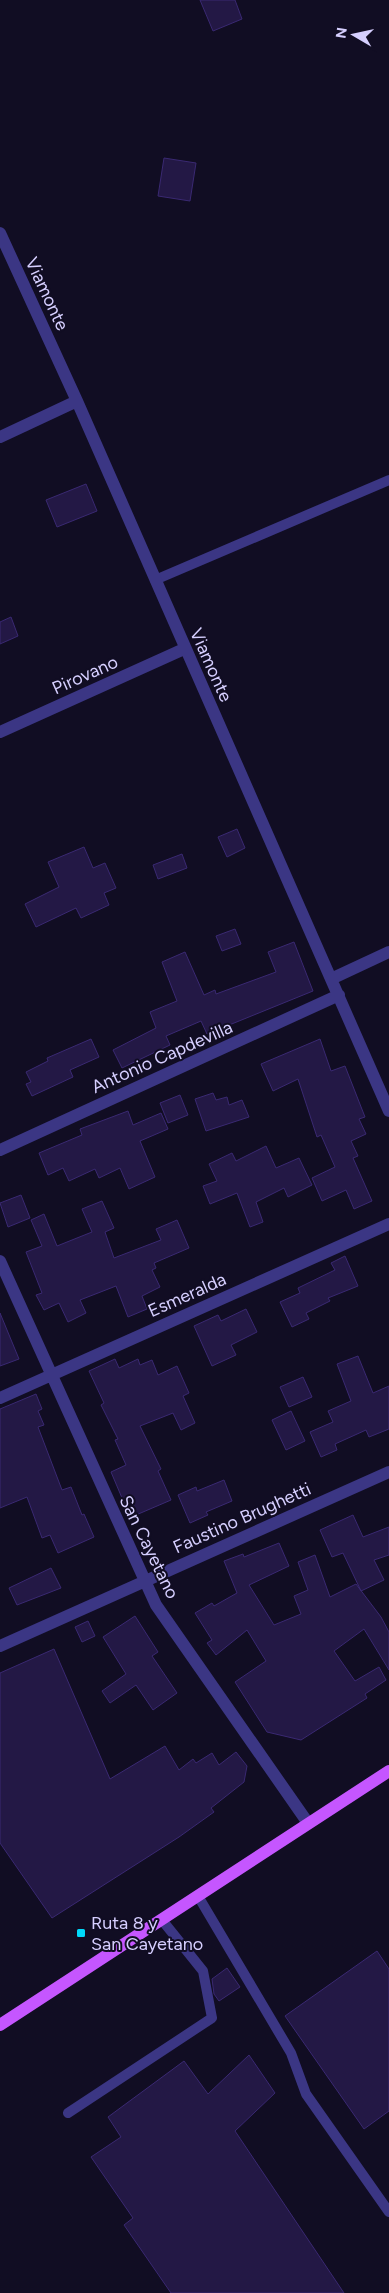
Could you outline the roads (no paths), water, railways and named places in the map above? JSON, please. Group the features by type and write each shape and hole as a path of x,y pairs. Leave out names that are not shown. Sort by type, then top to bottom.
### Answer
{"main road":[{"path":"0,2025 389,1771"}],"street":[{"name":"Viamonte","path":"0,233 77,401 184,649 389,1111"},
{"path":"0,437 77,401"},
{"name":"Pirovano","path":"0,732 184,649"},
{"path":"331,979 389,952"},
{"name":"Antonio Capdevilla","path":"0,1150 339,995"},
{"name":"Esmeralda","path":"0,1398 389,1224"},
{"name":"San Cayetano","path":"0,1261 156,1605 308,1823"},
{"name":"Faustino Brughetti","path":"0,1646 389,1472"}],"lane":[{"path":"155,580 389,480"},
{"path":"198,1896 291,2053 306,2094 389,2212"},
{"path":"68,2113 212,2018 203,1971 162,1920"}],"place":[{"name":"Ruta 8 y San Cayetano","path":"81,1933"}]}
